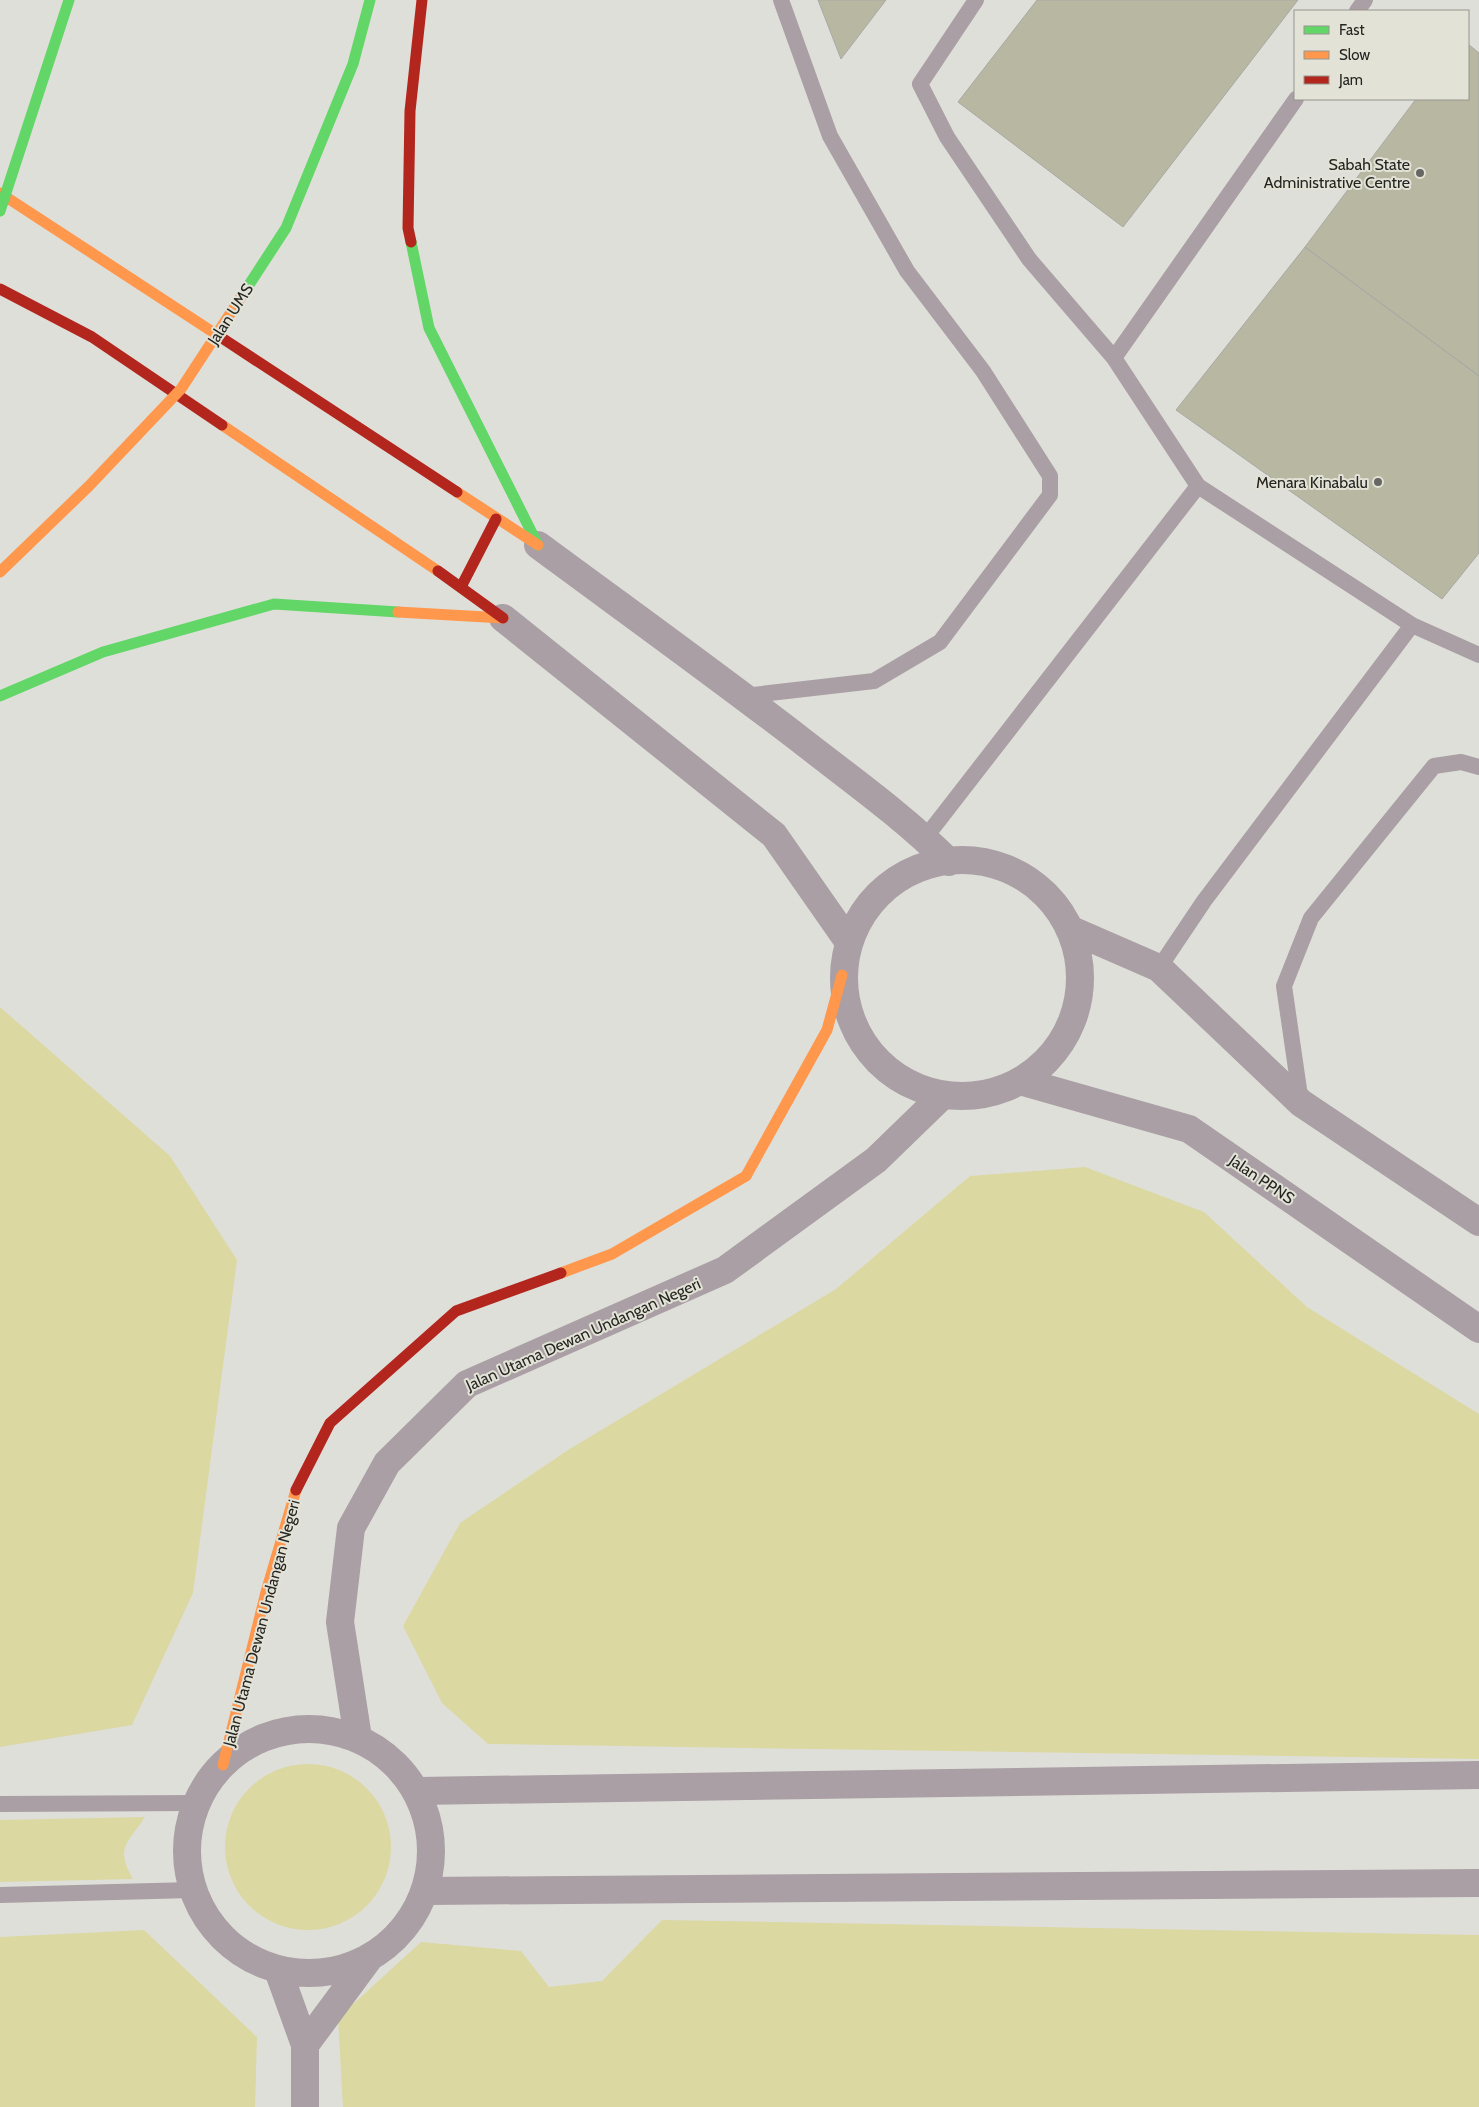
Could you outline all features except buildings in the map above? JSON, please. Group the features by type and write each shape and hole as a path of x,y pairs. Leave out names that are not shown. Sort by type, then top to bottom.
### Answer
{"main road":[{"path":"0,211 68,9 69,0"},
{"name":"Jalan UMS","path":"0,572 89,486 181,389 286,228 353,64 370,0"},
{"path":"422,0 410,111 408,228 429,328 538,545"},
{"path":"0,193 538,545"},
{"path":"0,289 92,337 461,587 502,618"},
{"path":"461,587 496,519"},
{"path":"0,696 103,652 274,604 502,618"},
{"name":"Jalan Utama Dewan Undangan Negeri","path":"223,1765 266,1592 295,1492 330,1423 456,1311 612,1254 746,1176 827,1030 842,974"}],"street":[{"path":"538,545 744,696 925,838 948,862"},
{"path":"502,618 774,835 848,942"},
{"path":"974,861 1005,868 1051,897 1065,913 1074,931 1079,963 1079,998 1068,1031 1048,1060 1020,1081 982,1095 942,1096 910,1085 881,1066 860,1040 846,1008 842,974 848,942 863,912 884,888 912,871 948,862 974,861"},
{"path":"1074,931 1158,968 1301,1103 1479,1222"},
{"name":"Jalan PPNS","path":"1020,1081 1189,1129 1476,1319"},
{"name":"Jalan Utama Dewan Undangan Negeri","path":"358,1738 340,1622 351,1528 387,1463 467,1384 725,1270 876,1160 942,1096"},
{"path":"318,1728 358,1738 392,1759 418,1791 430,1823 433,1858 426,1891 403,1932 365,1960 319,1974 278,1970 242,1953 211,1925 192,1890 186,1861 187,1831 196,1803 216,1771 223,1765 244,1746 280,1732 318,1728"},
{"path":"418,1791 1479,1775"},
{"path":"426,1891 1479,1883"},
{"path":"305,2045 370,1957"},
{"path":"278,1970 305,2045 305,2107"}],"lane":[{"path":"744,696 874,681 940,642 1050,494 1050,476 983,371 907,271 830,136 780,0"},
{"path":"976,0 920,84 947,136 1030,259 1114,358 1198,486 1412,625 1479,655"},
{"path":"1114,358 1295,100"},
{"path":"925,838 1198,486"},
{"path":"1158,968 1204,901 1412,625"},
{"path":"1301,1103 1284,986 1311,918 1434,766 1461,762 1479,767"},
{"path":"0,1804 196,1803"},
{"path":"0,1896 192,1890"}],"shaded area":[{"path":"0,1007 170,1156 237,1260 193,1593 132,1725 0,1747"},
{"path":"1085,1167 1204,1212 1307,1307 1479,1414 1479,1759 488,1744 442,1703 403,1626 460,1523 568,1450 836,1289 970,1176"},
{"path":"316,1764 332,1767 347,1773 367,1788 385,1815 390,1831 390,1863 385,1879 367,1906 347,1921 332,1927 300,1930 284,1927 269,1921 244,1900 234,1886 228,1871 225,1839 228,1823 234,1808 255,1783 269,1773 284,1767"},
{"path":"145,1817 125,1847 125,1860 133,1879 0,1882 0,1820"},
{"path":"662,1920 1479,1935 1479,2107 343,2107 338,2018 421,1942 521,1951 549,1987 602,1981"},
{"path":"144,1930 257,2037 255,2107 0,2107 0,1937"}],"traffic: fast":[{"path":"0,211 69,0"},
{"path":"243,294 286,228 353,64 370,0"},
{"path":"411,242 429,328 538,545"},
{"path":"0,696 103,652 274,604 398,612"}],"traffic: slow":[{"path":"0,193 225,340"},
{"path":"0,572 89,486 181,389 243,294"},
{"path":"222,425 438,571"},
{"path":"457,492 538,545"},
{"path":"398,612 503,618"},
{"path":"561,1273 612,1254 746,1176 827,1030 842,975"},
{"path":"223,1765 266,1592 296,1490"}],"traffic: jam":[{"path":"411,242 408,228 410,111 422,0"},
{"path":"0,289 92,337 222,425"},
{"path":"225,340 457,492"},
{"path":"461,587 496,519"},
{"path":"438,571 503,618"},
{"path":"296,1490 330,1423 456,1311 561,1273"}],"place":[{"name":"Sabah State Administrative Centre","path":"1420,173"},
{"name":"Menara Kinabalu","path":"1378,482"}]}
